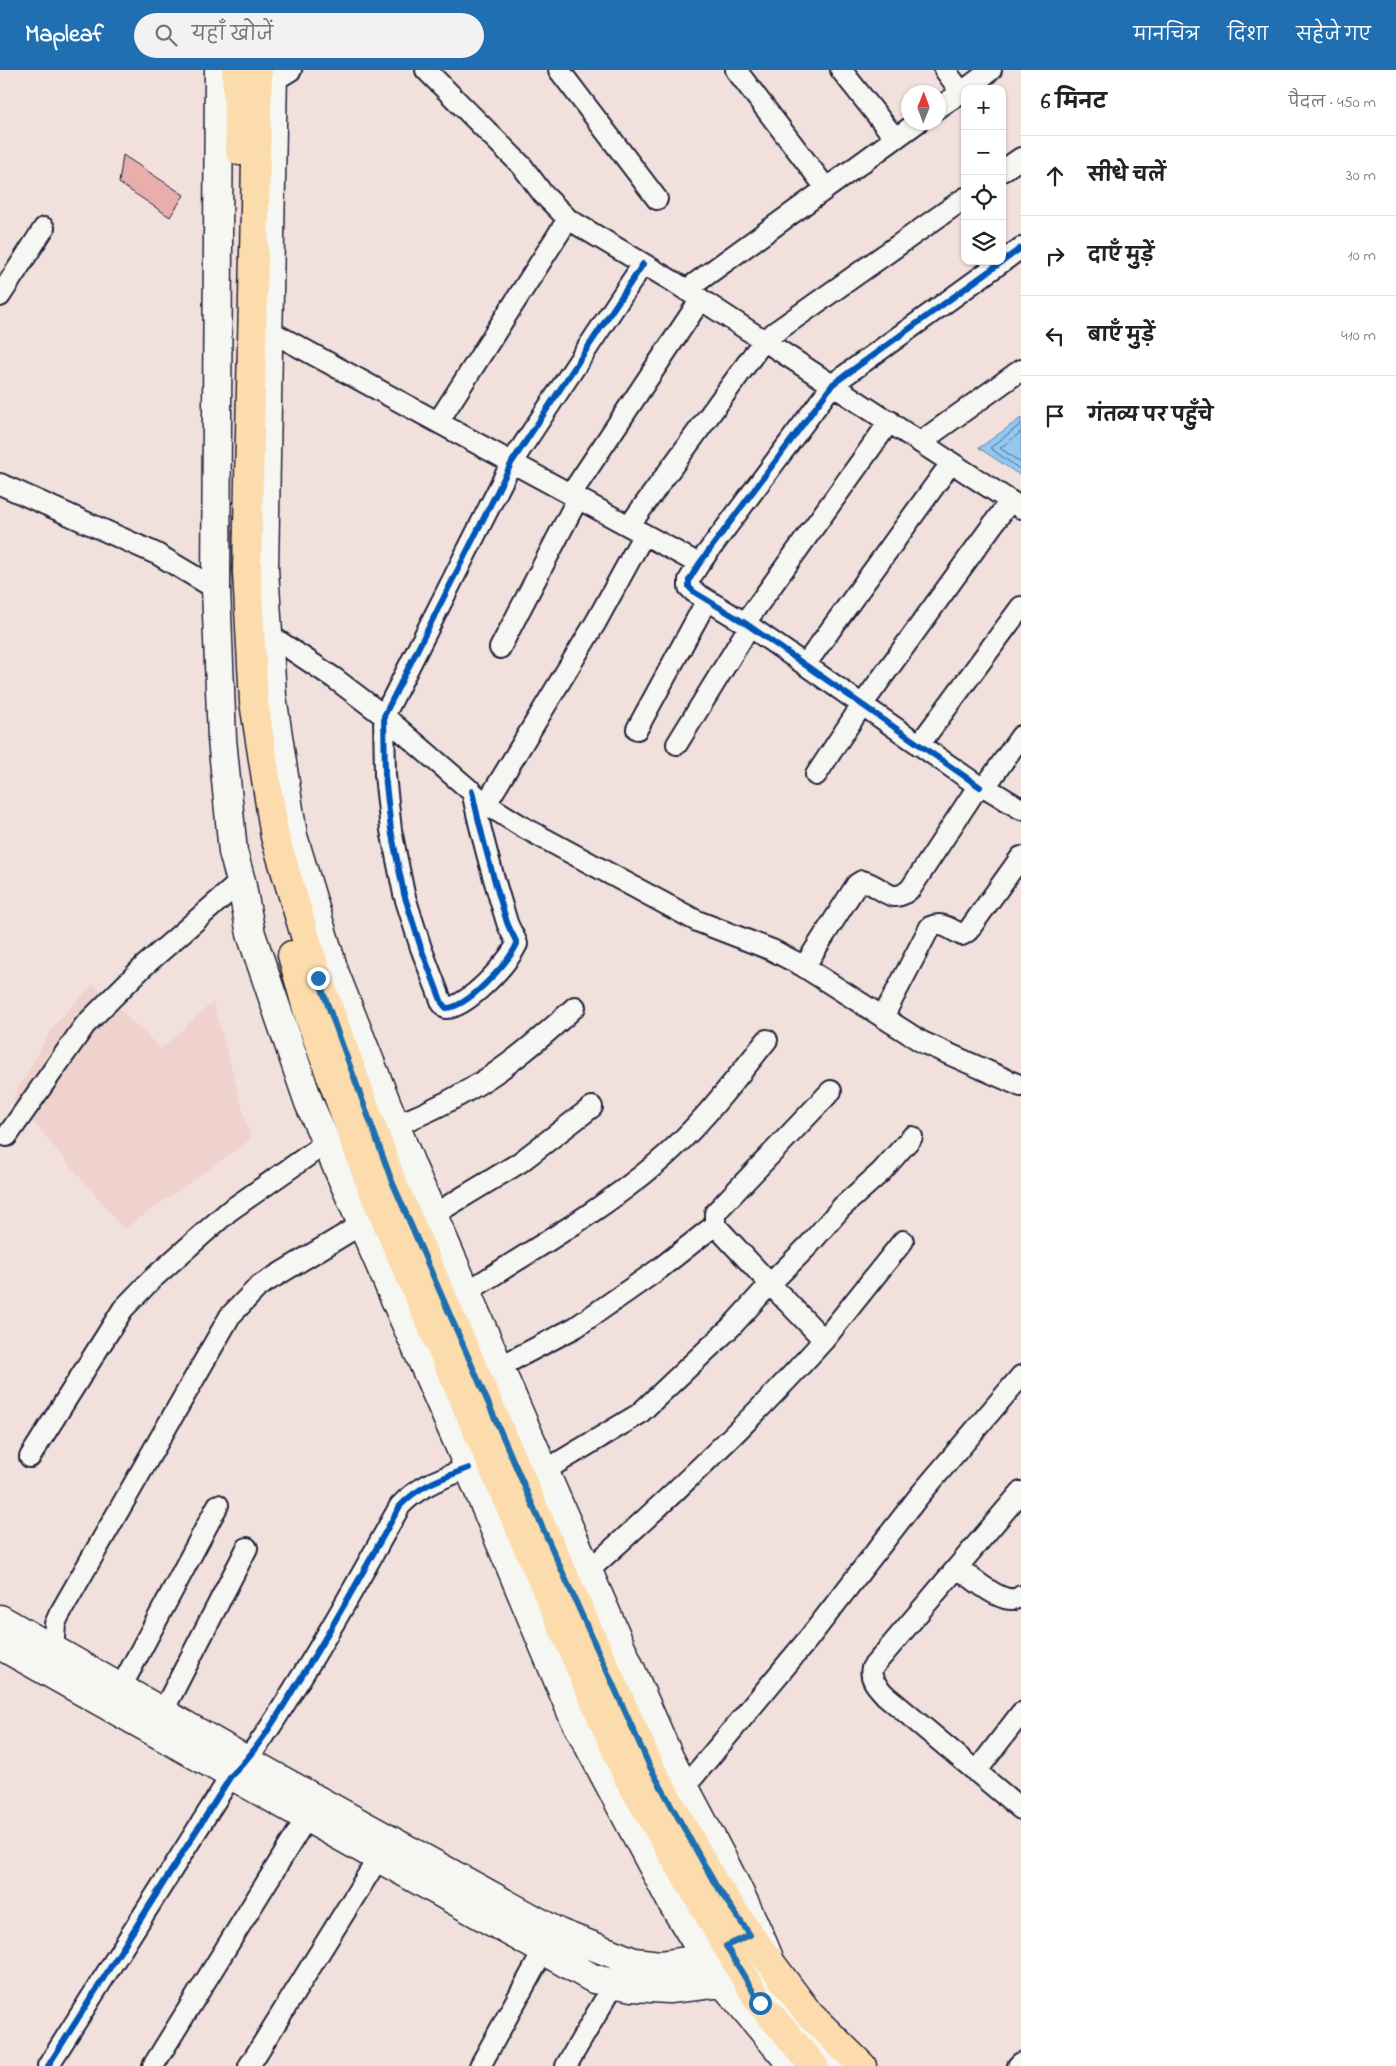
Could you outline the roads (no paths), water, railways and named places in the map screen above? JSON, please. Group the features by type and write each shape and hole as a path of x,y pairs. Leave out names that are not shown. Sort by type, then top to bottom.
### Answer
{"main road":[{"path":"218,70 216,590 222,739 233,852 242,881 251,934 309,1103 469,1468 573,1716 672,1903 727,1946 748,1970 793,2066"},
{"path":"236,70 242,200 232,569 245,728 261,848 309,1016 372,1189 628,1778 727,1946 748,1970 809,2014 848,2061 870,2066"},
{"path":"274,73 247,572 254,702 275,837 318,978 394,1188 532,1504 650,1767 715,1884 727,1946"},
{"path":"274,73 264,569 272,696 293,836 335,974 433,1215 669,1757 749,1908 748,1970 760,2003 814,2066"},
{"path":"0,1619 162,1712 307,1817 544,1950 660,1965 727,1946"},
{"path":"0,1645 466,1883 575,1954 594,1979 614,1984 669,1989 748,1970"}],"street":[{"path":"426,70 522,166 543,194 568,219 694,294 1016,504 862,705 816,775"},
{"path":"558,70 657,199"},
{"path":"736,70 826,188"},
{"path":"841,70 895,138"},
{"path":"945,70 961,87"},
{"path":"971,85 991,70"},
{"path":"946,102 961,92"},
{"path":"500,648 574,496 694,294 826,188 906,130"},
{"path":"1006,168 1021,158"},
{"path":"643,264 512,462 384,716 387,802 404,894 421,948 442,1004 446,1008 462,1003 483,986 517,944 507,924 490,867 479,797 596,622 636,530 764,340 961,201"},
{"path":"438,422 568,219"},
{"path":"0,296 44,228"},
{"path":"1021,248 833,384 689,580 689,587 707,600 747,625 919,745 983,787 1021,808"},
{"path":"268,330 699,564"},
{"path":"922,442 1021,370"},
{"path":"677,744 747,625 890,421"},
{"path":"805,665 952,463"},
{"path":"0,484 157,554 216,590"},
{"path":"637,729 707,600"},
{"path":"919,745 1021,607"},
{"path":"268,634 334,678 384,716 479,797 602,871 697,920 772,950 804,967 922,1042 1021,1086"},
{"path":"804,967 857,884 862,881 870,882 895,897 903,896 911,888 973,794 983,787 1021,736"},
{"path":"883,1017 930,927 937,924 946,926 962,935 968,931 1021,857"},
{"path":"6,1136 85,1025 144,966 242,881"},
{"path":"396,1125 435,1110 486,1081 518,1057 575,1007"},
{"path":"467,1292 576,1222 657,1164 694,1128 767,1040"},
{"path":"499,1367 576,1327 607,1307 659,1270 714,1225 715,1213 831,1091"},
{"path":"433,1215 519,1163 592,1107"},
{"path":"544,1471 639,1414 731,1327 809,1245 842,1207 881,1172 912,1137"},
{"path":"30,1456 123,1310 151,1280 229,1212 326,1143"},
{"path":"53,1650 55,1624 59,1615 230,1316 259,1286 362,1224"},
{"path":"714,1225 824,1340"},
{"path":"588,1571 661,1506 788,1380 824,1340 903,1241"},
{"path":"684,1788 809,1638 919,1496 1021,1376"},
{"path":"48,2066 239,1768 324,1642 400,1506 411,1494 423,1486 469,1468"},
{"path":"1021,1492 872,1668 870,1674 885,1695 1021,1809"},
{"path":"120,1688 218,1505"},
{"path":"162,1712 247,1548"},
{"path":"958,1568 997,1596 1008,1600 1017,1600 1021,1596"},
{"path":"976,1772 1021,1713"},
{"path":"153,2066 307,1817"},
{"path":"249,2066 378,1857"},
{"path":"480,2066 544,1950"},
{"path":"748,1970 773,1993 797,2025 848,2061"},
{"path":"566,2066 614,1984"},
{"path":"1018,2066 1021,2063"}],"water":[{"path":"1021,418 1021,476 979,448"}]}
